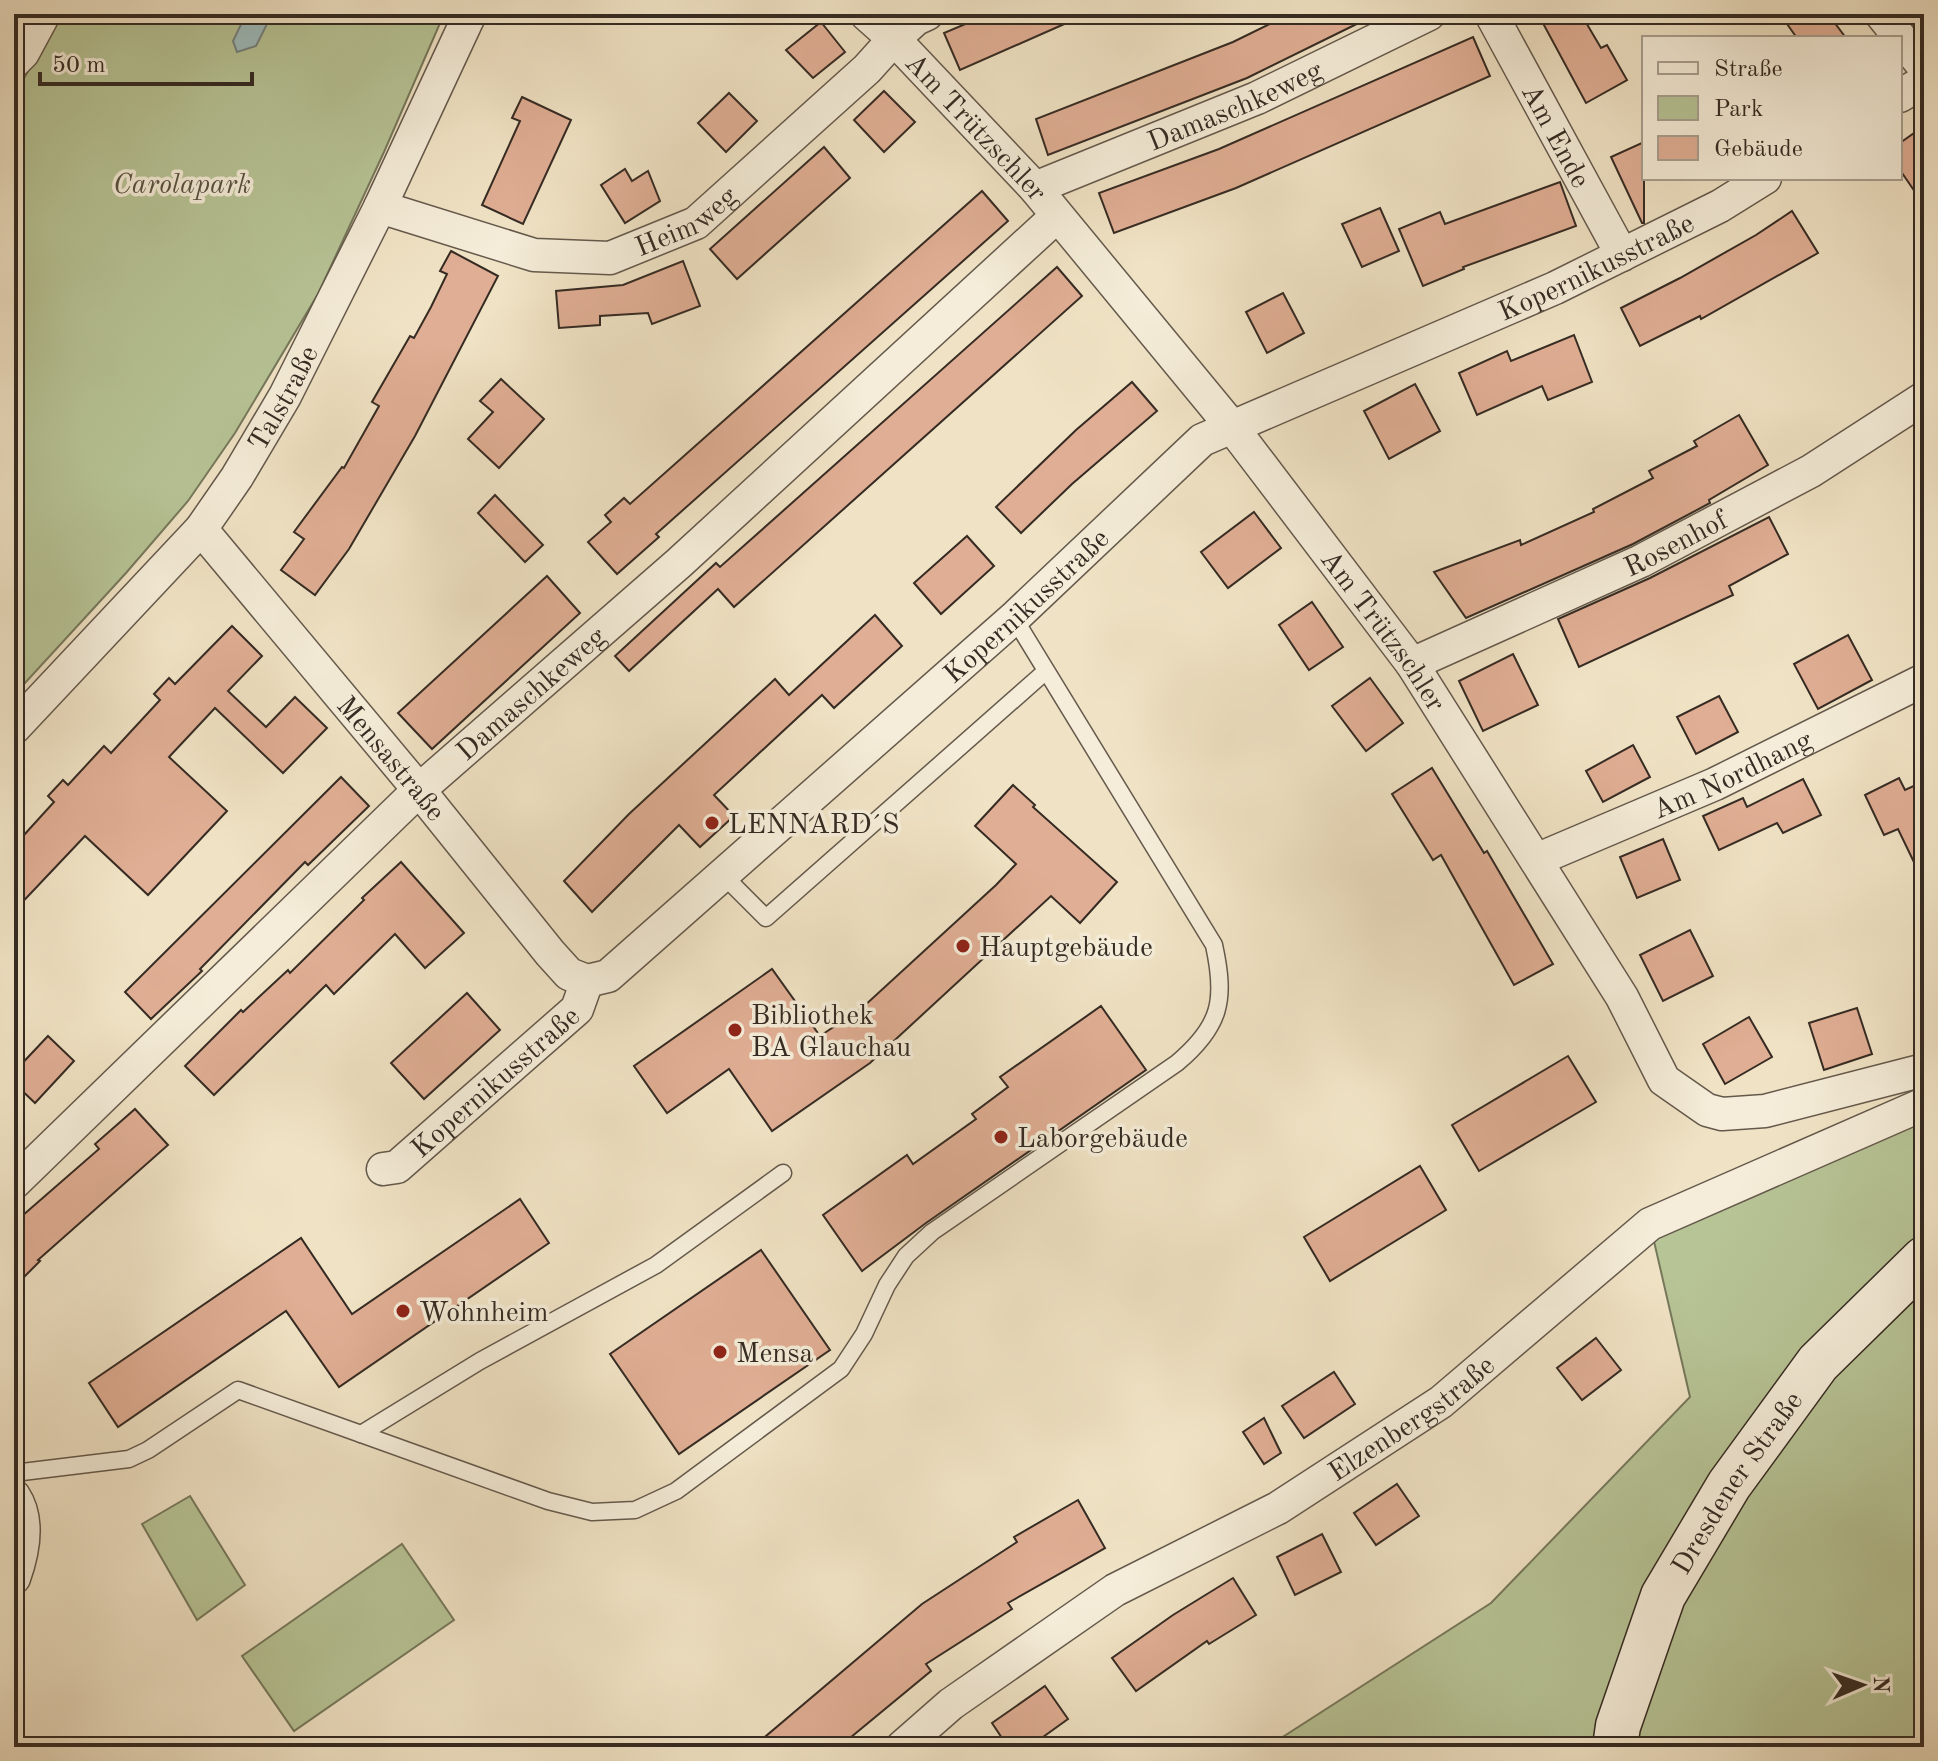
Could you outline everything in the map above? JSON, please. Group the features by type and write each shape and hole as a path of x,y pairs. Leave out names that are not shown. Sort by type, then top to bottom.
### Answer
{"street":[{"path":"14,62 23,53 44,14"},
{"name":"Talstraße","path":"14,728 201,529 237,477 285,396 380,207 470,14"},
{"name":"Am Trützschler","path":"866,14 894,39 1035,188 1232,427 1412,664 1622,997 1664,1080 1707,1110 1722,1114 1765,1111 1924,1070"},
{"name":"Heimweg","path":"380,207 534,255 610,258 696,223 867,69 916,19 927,14"},
{"name":"Damaschkeweg","path":"1035,188 1257,98 1429,14"},
{"name":"Am Ende","path":"1491,14 1622,255"},
{"path":"1881,14 1899,36"},
{"path":"1902,40 1924,67"},
{"path":"1902,95 1924,81"},
{"name":"Kopernikusstraße","path":"383,1169 397,1167 577,1009 587,981 608,976 1014,618 1202,440 1555,288 1720,206 1762,180"},
{"name":"Damaschkeweg","path":"14,1183 419,790 691,553 1057,216"},
{"name":"Rosenhof","path":"1412,664 1641,561 1811,471 1924,398"},
{"name":"Mensastraße","path":"201,529 419,790 550,953 569,974 587,981"},
{"name":"Am Nordhang","path":"1536,860 1715,784 1924,680"},
{"name":"Elzenbergstraße","path":"902,1747 951,1704 1115,1590 1278,1508 1441,1402 1650,1224 1924,1104"},
{"name":"Dresdener Straße","path":"1615,1747 1618,1726 1663,1596 1729,1485 1818,1363 1924,1259"},
{"path":"14,1496 19,1503 24,1542 14,1578"}],"lane":[{"path":"14,1473 129,1459 148,1450 238,1390 548,1501 592,1512 635,1510 676,1491 841,1369 864,1334 887,1285 906,1256 932,1232 1177,1063 1200,1044 1214,1019 1222,981 1214,945 1014,618"},
{"path":"722,874 766,918 1046,671"},
{"path":"361,1434 480,1361 656,1265 783,1173"}],"green space":[{"name":"Carolapark","path":"62,14 444,14 318,294 235,433 188,501 14,695 14,95"},
{"path":"1924,1104 1924,1747 1267,1747 1491,1603 1690,1397 1650,1224"},
{"path":"190,1496 245,1585 197,1620 142,1524"},
{"path":"402,1544 454,1620 294,1731 242,1656"}],"water":[{"path":"246,14 272,14 256,46 237,52 233,41"}],"building":[{"path":"989,14 1087,14 960,70 944,33"},
{"path":"1290,14 1377,14 1247,78 1048,155 1036,119 1233,42"},
{"path":"1538,14 1581,14 1601,48 1607,45 1627,80 1586,103"},
{"path":"1780,14 1828,14 1844,36 1796,36"},
{"path":"821,22 845,52 813,78 786,50"},
{"path":"1473,37 1490,76 1236,188 1114,233 1099,193 1219,149"},
{"path":"884,91 915,122 884,152 854,120"},
{"path":"729,93 757,121 726,152 698,123"},
{"path":"522,97 571,120 523,224 482,205 520,121 512,118"},
{"path":"1924,126 1924,205 1902,173 1902,142"},
{"path":"1642,143 1644,223 1642,223 1611,157"},
{"path":"824,147 850,178 737,279 710,249"},
{"path":"625,169 632,181 648,171 660,201 625,223 601,185"},
{"path":"1560,182 1576,226 1463,267 1423,286 1399,229 1440,212 1445,224"},
{"path":"982,191 1008,221 656,534 659,537 617,574 588,542 611,522 605,515 624,498 630,504"},
{"path":"1380,208 1399,251 1362,267 1342,224"},
{"path":"1792,211 1818,253 1701,319 1700,316 1640,346 1621,308 1756,235"},
{"path":"451,251 498,276 415,436 349,549 315,595 281,570 304,539 294,532 344,468 379,406 372,402 410,336 414,338 431,307 447,274 440,271"},
{"path":"683,261 700,306 652,324 648,313 600,316 600,325 559,328 556,291 623,285"},
{"path":"1057,267 1082,296 734,607 718,589 629,671 615,656 716,563 720,567"},
{"path":"1283,293 1304,333 1267,353 1246,312"},
{"path":"1574,335 1592,382 1548,400 1542,386 1477,415 1459,373 1507,351 1511,361"},
{"path":"501,379 544,419 499,468 468,439 493,412 480,401"},
{"path":"1132,382 1157,411 1072,484 1021,533 996,507 1076,430"},
{"path":"1415,384 1440,431 1389,459 1364,411"},
{"path":"1739,415 1768,465 1709,500 1710,503 1633,544 1466,618 1434,572 1520,540 1521,545 1594,512 1593,509 1653,478 1649,471 1697,446 1694,441"},
{"path":"495,495 543,545 525,562 478,513"},
{"path":"1254,512 1281,548 1228,588 1201,552"},
{"path":"1769,517 1788,554 1729,586 1733,595 1579,667 1558,619 1650,578"},
{"path":"967,536 994,566 941,614 914,583"},
{"path":"547,576 580,613 432,749 398,713"},
{"path":"1312,602 1343,647 1309,670 1279,625"},
{"path":"875,615 902,646 834,708 822,695 714,795 734,816 700,847 679,825 592,912 564,881 629,814 775,679 789,695"},
{"path":"232,626 262,656 228,691 266,727 295,697 327,728 283,773 215,708 169,757 227,811 148,895 85,836 14,911 14,846 54,802 48,796 63,780 68,785 104,746 111,753 160,700 154,694 169,678 175,684"},
{"path":"1848,635 1872,680 1818,709 1794,664"},
{"path":"1513,654 1538,705 1483,731 1459,681"},
{"path":"1370,678 1403,723 1366,751 1332,706"},
{"path":"1719,696 1738,732 1696,754 1677,717"},
{"path":"1633,745 1650,777 1603,802 1586,771"},
{"path":"1432,768 1484,853 1487,851 1553,964 1514,985 1441,855 1433,860 1392,794"},
{"path":"341,777 369,806 308,865 305,862 200,969 202,971 151,1019 125,992"},
{"path":"1899,778 1905,790 1918,784 1924,796 1924,883 1898,829 1884,835 1865,795"},
{"path":"1803,779 1821,815 1783,833 1777,823 1719,850 1703,816 1743,798 1747,807"},
{"name":"Hauptgebäude","path":"1013,785 1035,805 1033,807 1117,882 1080,923 1051,896 870,1063 772,1131 729,1069 667,1113 634,1066 772,969 820,1036 862,1008 996,885 1016,864 975,826"},
{"path":"1663,839 1680,880 1637,898 1620,857"},
{"path":"401,862 464,933 425,968 395,934 334,994 326,985 214,1095 185,1066 241,1010 243,1012 288,970 290,973"},
{"path":"1690,930 1713,976 1663,1001 1640,955"},
{"path":"467,993 500,1030 424,1099 391,1063"},
{"name":"Laborgebäude","path":"1101,1006 1146,1070 862,1271 823,1215 907,1155 913,1164 976,1119 972,1114 1008,1087 1000,1077"},
{"path":"1857,1008 1872,1054 1824,1070 1809,1023"},
{"path":"1749,1017 1772,1057 1725,1084 1703,1044"},
{"path":"48,1036 74,1061 35,1103 14,1083 14,1072"},
{"path":"1568,1056 1596,1102 1479,1171 1452,1125"},
{"path":"135,1109 168,1145 38,1260 14,1287 14,1223 99,1149 95,1144"},
{"path":"1420,1166 1446,1210 1330,1281 1304,1237"},
{"name":"Wohnheim","path":"520,1199 549,1243 339,1387 286,1311 118,1427 89,1383 301,1238 352,1314"},
{"name":"Mensa","path":"761,1250 830,1350 679,1454 610,1354"},
{"path":"1596,1338 1621,1370 1582,1400 1557,1368"},
{"path":"1334,1372 1355,1404 1304,1438 1282,1406"},
{"path":"1264,1418 1281,1453 1264,1464 1243,1432"},
{"path":"1397,1484 1419,1516 1376,1545 1354,1513"},
{"path":"1078,1500 1105,1548 1008,1603 1012,1609 926,1664 931,1671 839,1747 753,1747 922,1604 1017,1542 1014,1537"},
{"path":"1322,1534 1341,1572 1295,1595 1277,1557"},
{"path":"1233,1578 1256,1615 1209,1644 1207,1641 1136,1691 1112,1658"},
{"path":"1045,1686 1068,1719 1029,1747 1008,1747 992,1723"}],"place":[{"name":"LENNARD´S","path":"712,823"},
{"name":"Hauptgebäude","path":"963,946"},
{"name":"Bibliothek BA Glauchau","path":"735,1030"},
{"name":"Laborgebäude","path":"1001,1137"},
{"name":"Wohnheim","path":"403,1311"},
{"name":"Mensa","path":"720,1352"}]}
